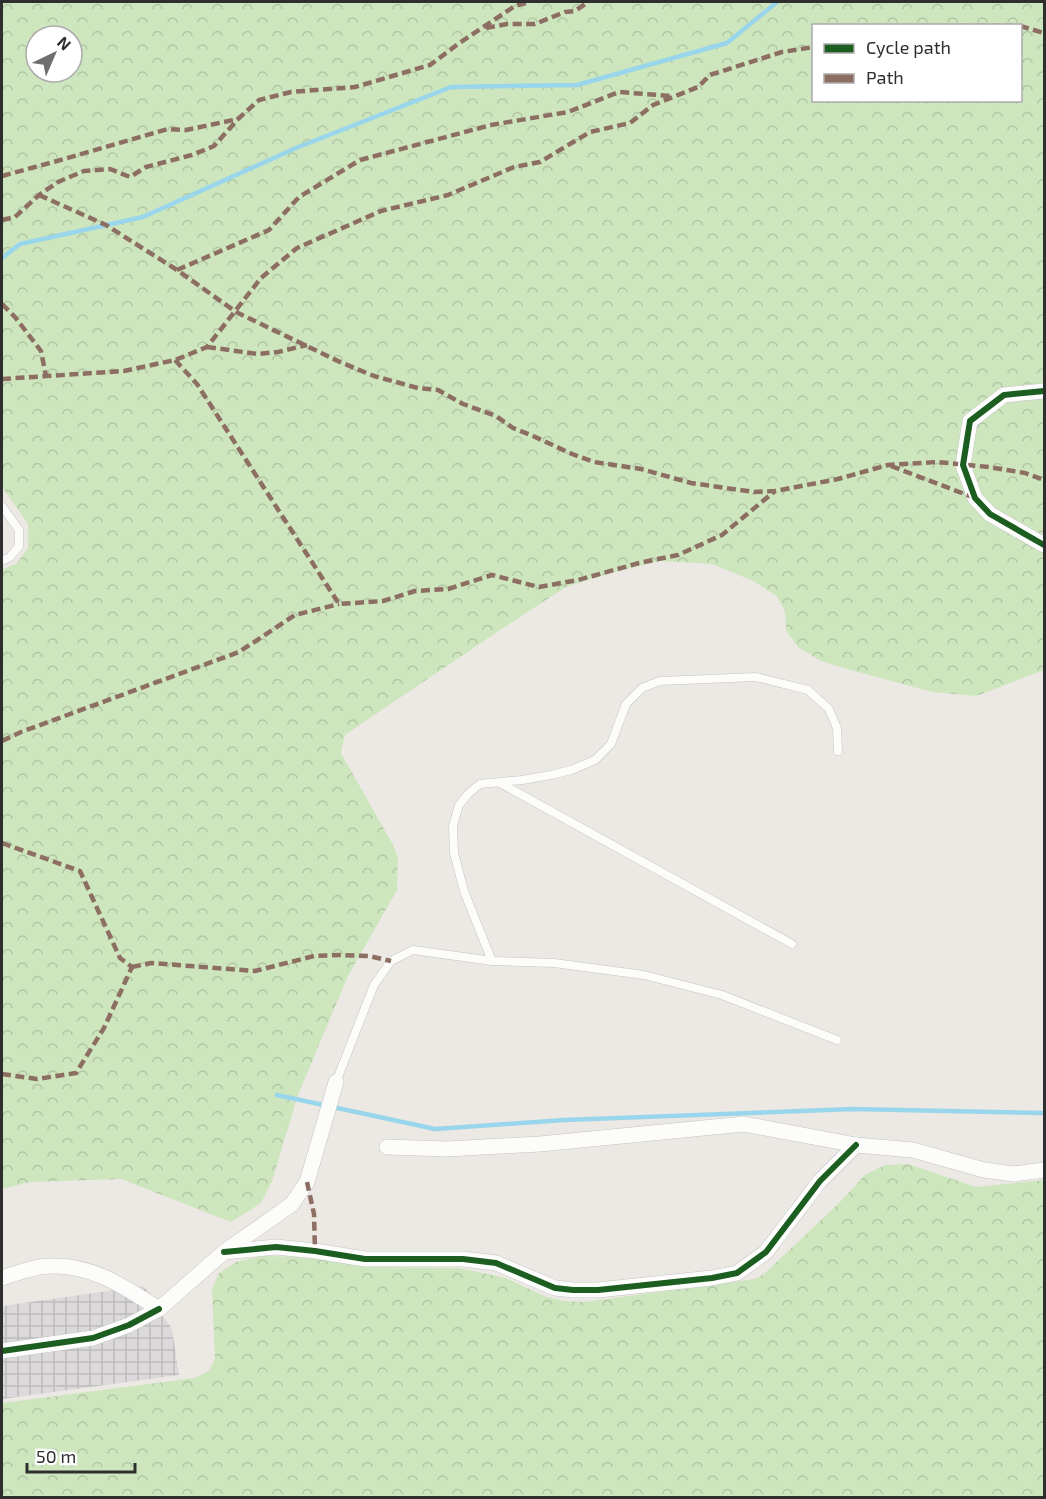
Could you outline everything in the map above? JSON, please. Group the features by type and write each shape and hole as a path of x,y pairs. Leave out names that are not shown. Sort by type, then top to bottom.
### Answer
{"street":[{"path":"1044,391 1004,395 970,421 963,465 975,498 990,514 1044,544"},
{"path":"2,1352 93,1338 129,1325 159,1309 224,1252 292,1204 307,1182 336,1082"},
{"path":"387,1147 447,1149 540,1144 744,1124 856,1145 913,1150 984,1170 1014,1174 1044,1170"},
{"path":"224,1252 276,1247 365,1259 463,1259 496,1263 555,1288 573,1290 598,1290 712,1278 737,1273 766,1252 820,1181 856,1145"},
{"path":"2,1278 24,1270 51,1266 83,1269 121,1284 159,1309"}],"lane":[{"path":"2,506 19,530 19,546 2,561"},
{"path":"492,962 464,891 454,853 453,826 459,805 480,784 561,773 595,760 611,744 626,704 642,688 660,681 756,677 808,690 829,709 837,728 838,751"},
{"path":"500,783 792,944"},
{"path":"336,1082 374,985 391,961 413,950 492,962 554,963 644,975 722,995 837,1040"}],"shaded area":[{"path":"144,1286 172,1329 179,1375 2,1399 2,1306"}],"green space":[{"path":"2,2 1044,2 1044,670 976,696 933,692 850,670 821,661 798,647 786,631 785,612 777,596 753,581 712,564 660,561 566,587 345,735 341,753 392,843 398,858 397,890 348,976 298,1095 272,1181 261,1203 231,1222 121,1179 30,1182 2,1189 2,570 17,563 28,548 28,524 2,487"},
{"path":"908,1164 976,1187 1044,1180 1044,1497 2,1497 2,1403 195,1378 209,1371 215,1359 212,1289 219,1273 236,1262 261,1256 313,1257 370,1267 459,1268 506,1278 544,1296 564,1301 584,1302 755,1279 764,1274 865,1175 885,1165"}],"waterway":[{"path":"2,258 20,244 143,217 296,148 451,87 577,85 727,43 777,2"},
{"path":"277,1095 435,1129 564,1120 853,1109 1044,1113"}],"marked path":[{"path":"2,220 15,217 39,195 58,182 84,171 110,169 130,177 146,167 192,155 214,146 259,100 291,92 355,87 430,65 515,6 530,2"},
{"path":"486,28 507,24 535,24 565,12 575,11 588,2"},
{"path":"1022,27 1044,33"},
{"path":"2,379 124,371 175,360 207,347 261,278 297,248 381,211 448,195 514,167 540,162 590,132 630,123 653,105 698,87 710,75 782,52 812,47"},
{"path":"177,270 269,230 299,197 360,160 491,125 568,112 619,92 671,96"},
{"path":"2,176 168,129 186,130 238,119"},
{"path":"39,195 106,225 177,270 236,312 374,376 418,388 438,390 463,404 496,416 513,428 594,462 641,469 691,483 754,492 775,491 838,479 888,465 937,462 1025,473 1044,480"},
{"path":"2,304 41,351 46,376"},
{"path":"207,347 258,354 307,345"},
{"path":"175,360 197,384 339,604 383,601 415,591 448,589 492,575 539,587 578,580 678,555 722,535 775,491"},
{"path":"891,466 975,498"},
{"path":"2,741 239,652 295,615 339,604"},
{"path":"2,843 80,871 120,958 132,967"},
{"path":"132,967 151,963 255,971 314,956 341,955 369,956 391,961"},
{"path":"2,1074 37,1079 76,1073 104,1028 132,967"},
{"path":"307,1182 314,1214 315,1251"}],"cycle path":[{"path":"1044,391 1004,395 970,421 963,465 975,498 990,514 1044,545"},
{"path":"224,1252 276,1247 365,1259 463,1259 496,1263 555,1288 573,1290 598,1290 712,1278 737,1273 766,1252 820,1181 856,1145"},
{"path":"2,1351 93,1338 129,1325 159,1309"}]}
